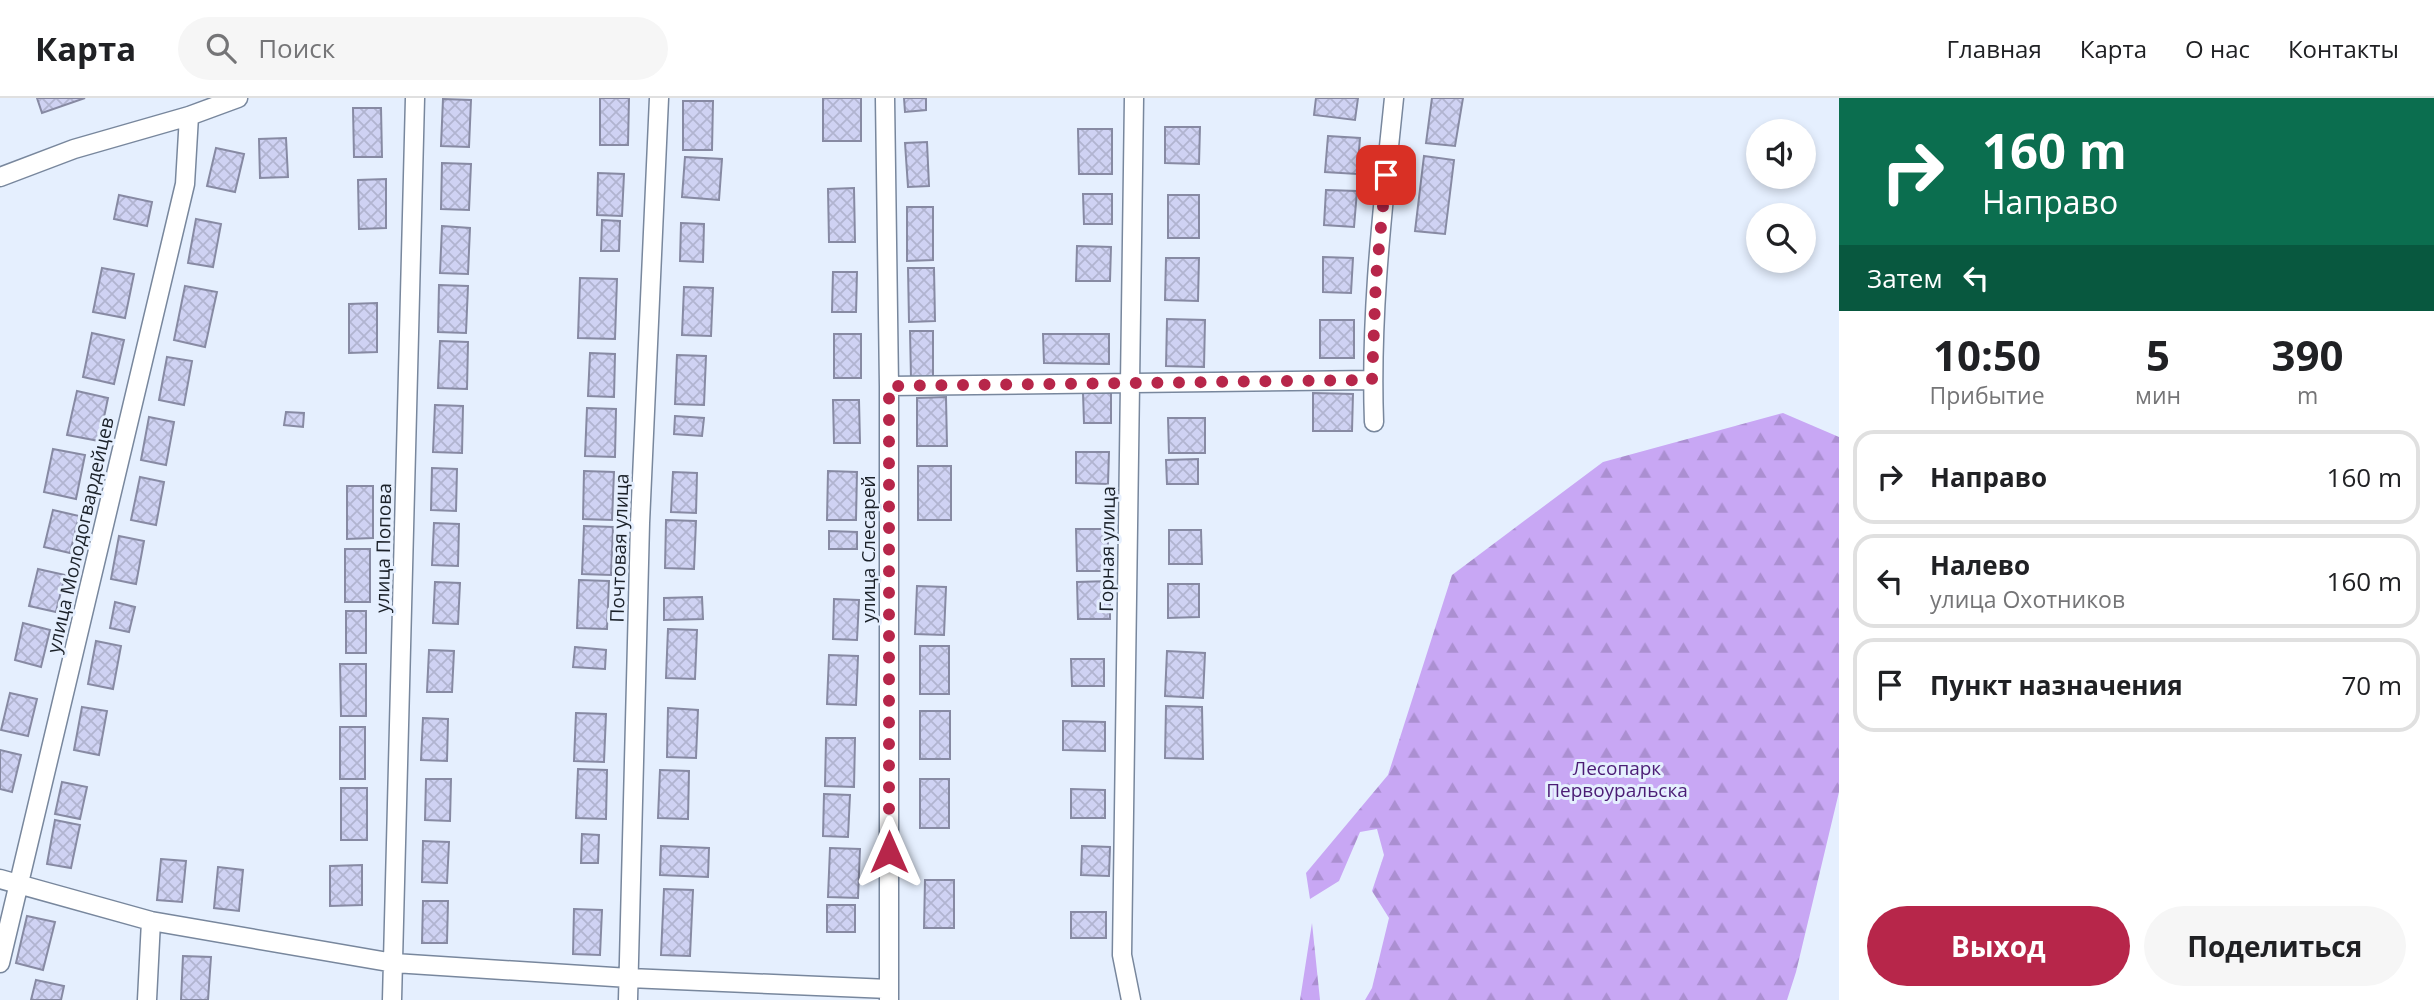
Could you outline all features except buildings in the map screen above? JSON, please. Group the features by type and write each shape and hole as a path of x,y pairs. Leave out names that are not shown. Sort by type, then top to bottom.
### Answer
{"street":[{"path":"0,177 74,149 189,116 238,98"},
{"name":"улица Попова","path":"393,1000 415,98"},
{"name":"Почтовая улица","path":"628,1000 640,523 659,98"},
{"name":"улица Слесарей","path":"885,98 889,386 889,995"},
{"name":"Горная улица","path":"1131,1000 1122,956 1134,98"},
{"path":"1374,422 1372,380 1376,278 1394,98"},
{"name":"улица Молодогвардейцев","path":"0,963 185,184 189,116"},
{"path":"889,386 1372,380"},
{"path":"0,878 150,920 394,963 889,995"},
{"path":"147,1000 150,920"}],"green space":[{"name":"Лесопарк Первоуральска","path":"1783,413 1839,437 1839,792 1787,1000 1365,1000 1372,988 1389,918 1372,891 1384,855 1377,829 1360,832 1339,881 1310,899 1306,873 1388,775 1452,575 1603,462"},
{"path":"1312,923 1320,1000 1300,1000"}],"route":[{"path":"889,852 889,386 1372,380 1376,278 1386,175"}]}
